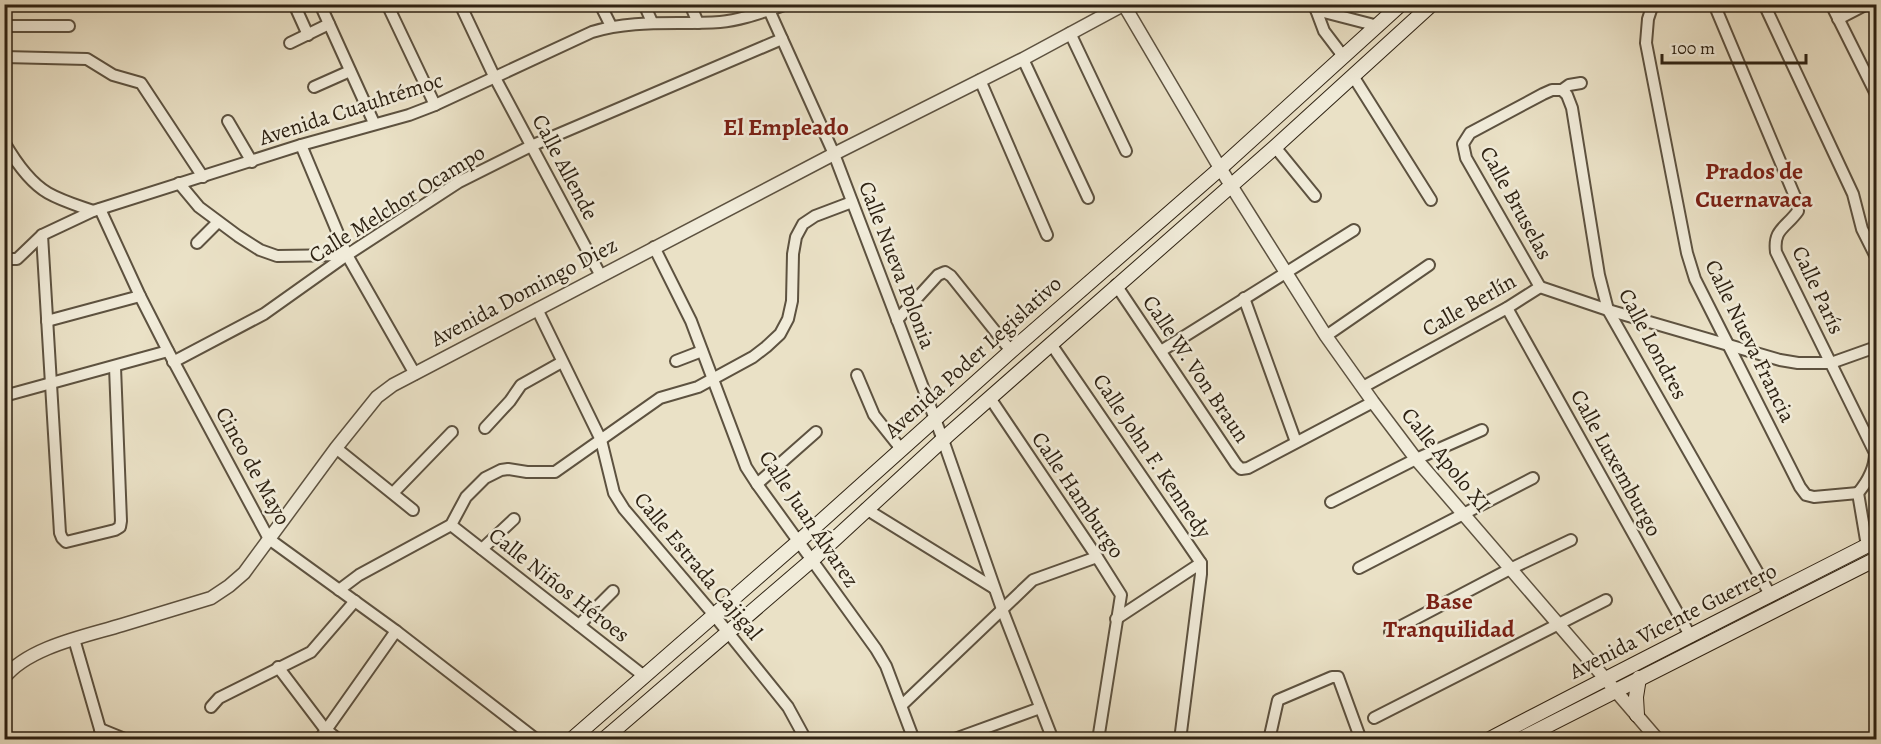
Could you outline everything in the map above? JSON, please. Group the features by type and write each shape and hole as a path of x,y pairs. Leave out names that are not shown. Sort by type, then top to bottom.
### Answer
{"main road":[{"name":"Avenida Poder Legislativo","path":"571,740 1220,168 1401,4"},
{"name":"Avenida Poder Legislativo","path":"612,737 1116,285 1275,147 1432,4"},
{"name":"Avenida Vicente Guerrero","path":"1488,740 1872,544"},
{"name":"Avenida Vicente Guerrero","path":"1519,740 1639,678 1875,564"},
{"path":"1637,716 1636,697 1639,678"}],"street":[{"path":"294,4 308,35"},
{"path":"320,4 374,123"},
{"path":"387,4 435,105"},
{"name":"Calle Allende","path":"460,4 494,76 600,276"},
{"path":"600,4 611,26"},
{"path":"644,4 652,22"},
{"path":"690,4 698,23"},
{"name":"Avenida Cuauhtémoc","path":"4,259 17,259 42,235 97,210 301,145 409,115 592,32 611,26 652,22 698,23 737,20 787,4"},
{"name":"Calle Nueva Francia","path":"1653,4 1648,19 1646,43 1687,253 1695,279 1800,488 1806,495 1814,497 1858,493"},
{"name":"Calle París","path":"1714,4 1796,199 1798,211 1777,234 1774,241 1776,252 1875,453 1875,463 1871,474 1858,493"},
{"path":"1764,4 1853,194 1862,229 1876,257"},
{"path":"1831,4 1874,81 1876,94"},
{"path":"1838,19 1867,4"},
{"name":"Avenida Domingo Diez","path":"4,678 10,671 34,656 74,639 211,598 230,586 244,573 336,448 377,397 393,385 654,247 1124,5"},
{"name":"Calle Apolo XI","path":"1124,5 1230,185 1285,273 1373,402 1416,459 1658,740"},
{"path":"1315,7 1378,26"},
{"path":"1315,7 1324,31 1343,56"},
{"name":"Calle Nueva Polonia","path":"769,10 834,154 943,440 994,588 1053,740"},
{"path":"290,44 329,24"},
{"path":"4,26 69,26"},
{"path":"1070,33 1126,151"},
{"name":"Calle Melchor Ocampo","path":"173,362 264,314 347,255 459,182 531,146 782,39"},
{"path":"4,57 87,59 112,75 141,83 203,177"},
{"path":"1023,59 1088,198"},
{"path":"314,87 350,71"},
{"path":"1353,76 1431,200"},
{"path":"980,80 1047,235"},
{"path":"1562,90 1569,85 1581,83"},
{"name":"Calle Bruselas","path":"1540,287 1466,158 1463,144 1470,133 1543,94 1552,90 1562,90"},
{"name":"Calle Londres","path":"1562,90 1567,95 1572,108 1599,275 1608,310 1771,596"},
{"path":"228,121 252,162"},
{"path":"4,142 17,164 36,185 49,194 97,210"},
{"path":"301,145 347,255 415,374"},
{"path":"1275,147 1315,196"},
{"path":"179,183 199,207 260,250 278,256 347,255"},
{"path":"339,590 359,575 451,525 466,497 485,478 508,469 526,472 555,472 660,398 698,387 713,380 766,348 780,334 788,319 792,301 793,254 796,237 803,224 815,216 852,202"},
{"name":"Cinco de Mayo","path":"97,210 173,362 269,538 396,631 537,740"},
{"path":"197,243 218,222"},
{"path":"1161,351 1354,230"},
{"path":"42,235 49,383 60,533 66,542 115,530 120,526 115,367"},
{"name":"Calle Juan Álvarez","path":"654,247 691,321 746,467 876,649 886,666 914,740"},
{"path":"1326,336 1429,265"},
{"path":"897,320 938,274 945,272 951,276 1011,351"},
{"name":"Calle W. Von Braun","path":"1116,285 1241,469 1248,468 1373,402"},
{"name":"Calle Berlín","path":"1363,387 1507,308 1540,287 1608,310 1798,363 1831,363 1876,346"},
{"path":"47,321 140,296"},
{"path":"1244,298 1296,442"},
{"name":"Calle Luxemburgo","path":"1507,308 1691,637"},
{"name":"Calle Estrada Cajigal","path":"537,309 601,440 614,493 624,510 714,615 788,707 806,740"},
{"name":"Calle John F. Kennedy","path":"1051,344 1201,563 1202,574 1180,740"},
{"path":"4,396 168,351"},
{"path":"676,361 702,351"},
{"path":"485,428 510,401 521,385 562,362"},
{"path":"857,375 874,415 901,449"},
{"name":"Calle Hamburgo","path":"990,398 1120,595 1098,740"},
{"path":"1331,502 1416,459 1482,430"},
{"path":"393,494 452,432"},
{"path":"757,484 816,432"},
{"path":"336,448 414,510"},
{"path":"1359,568 1533,478"},
{"path":"1858,493 1872,544"},
{"path":"866,509 994,588"},
{"path":"482,549 514,519"},
{"name":"Calle Niños Héroes","path":"451,525 644,676"},
{"path":"1390,632 1571,540"},
{"path":"902,705 1033,580 1097,557"},
{"path":"1116,619 1201,563"},
{"path":"579,625 613,591"},
{"path":"1374,718 1606,600"},
{"path":"212,707 219,698 311,652 355,601"},
{"path":"319,740 396,631"},
{"path":"74,639 100,729 95,740"},
{"path":"278,667 325,729 339,740"},
{"path":"1269,740 1278,700 1332,677 1338,677 1361,740"},
{"path":"952,740 1040,708"},
{"path":"986,727 990,740"},
{"path":"100,729 127,740"}],"district":[{"name":"El Empleado","path":"786,127"},
{"name":"Prados de Cuernavaca","path":"1754,185"},
{"name":"Base Tranquilidad","path":"1449,615"}]}
